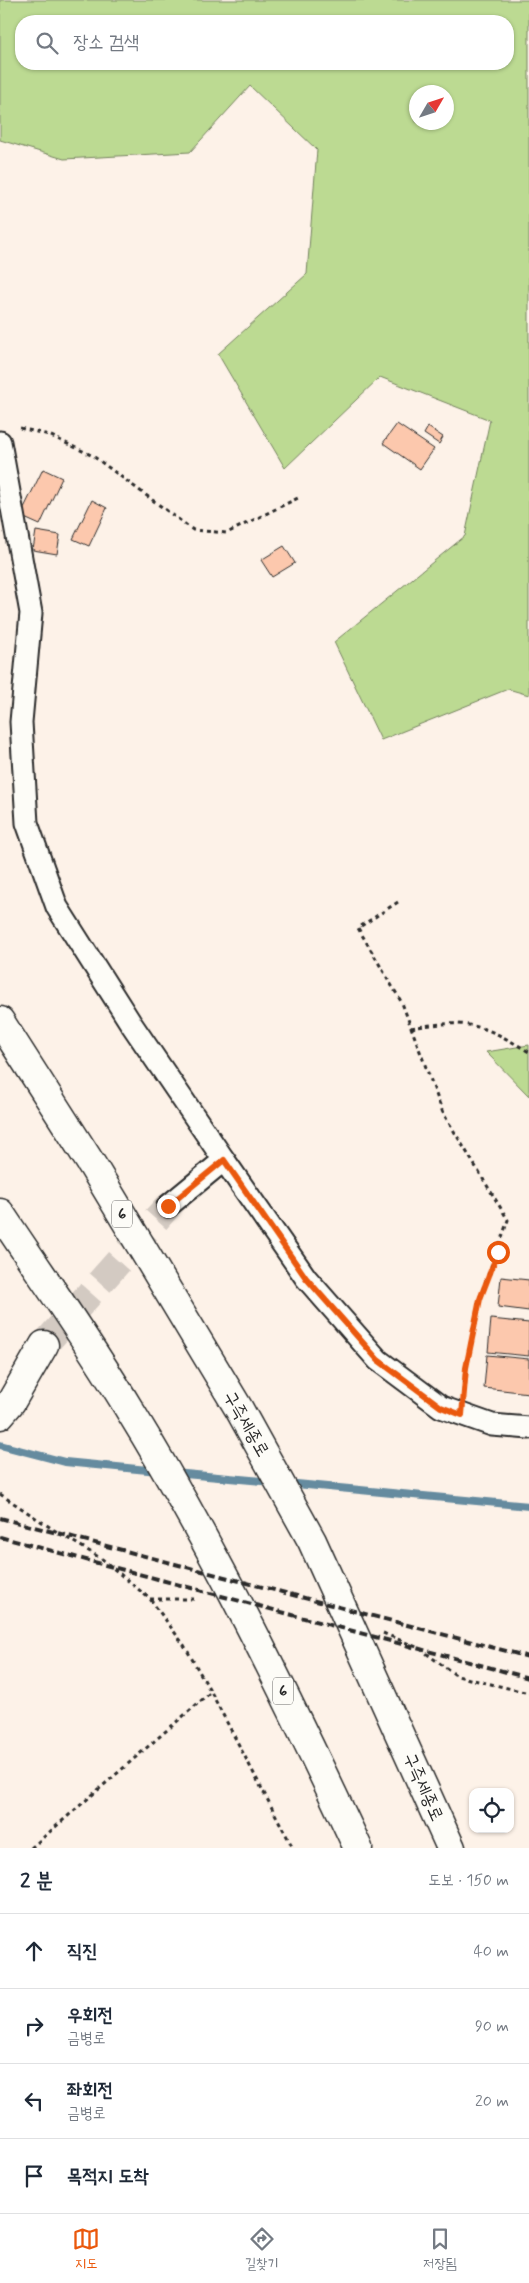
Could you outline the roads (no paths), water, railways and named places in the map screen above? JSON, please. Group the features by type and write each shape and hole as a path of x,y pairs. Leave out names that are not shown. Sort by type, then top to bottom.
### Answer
{"main road":[{"name":"구즉세종로","path":"0,1021 94,1168 238,1409 312,1541 451,1848"},
{"name":"6","path":"0,1213 129,1408 202,1538 292,1708 358,1848"},
{"path":"6,1408 44,1345"}],"street":[{"path":"0,442 30,613 22,722 27,823 57,908 130,1022 306,1278 378,1360 441,1407 492,1426 529,1428"},
{"path":"168,1206 224,1160"}],"waterway":[{"path":"0,1445 65,1462 158,1471"},
{"path":"174,1473 272,1482"},
{"path":"286,1483 529,1506"}],"tunnel":[{"path":"44,1345 168,1206"}],"railway":[{"path":"0,1518 529,1657"},
{"path":"0,1537 529,1678"}]}
